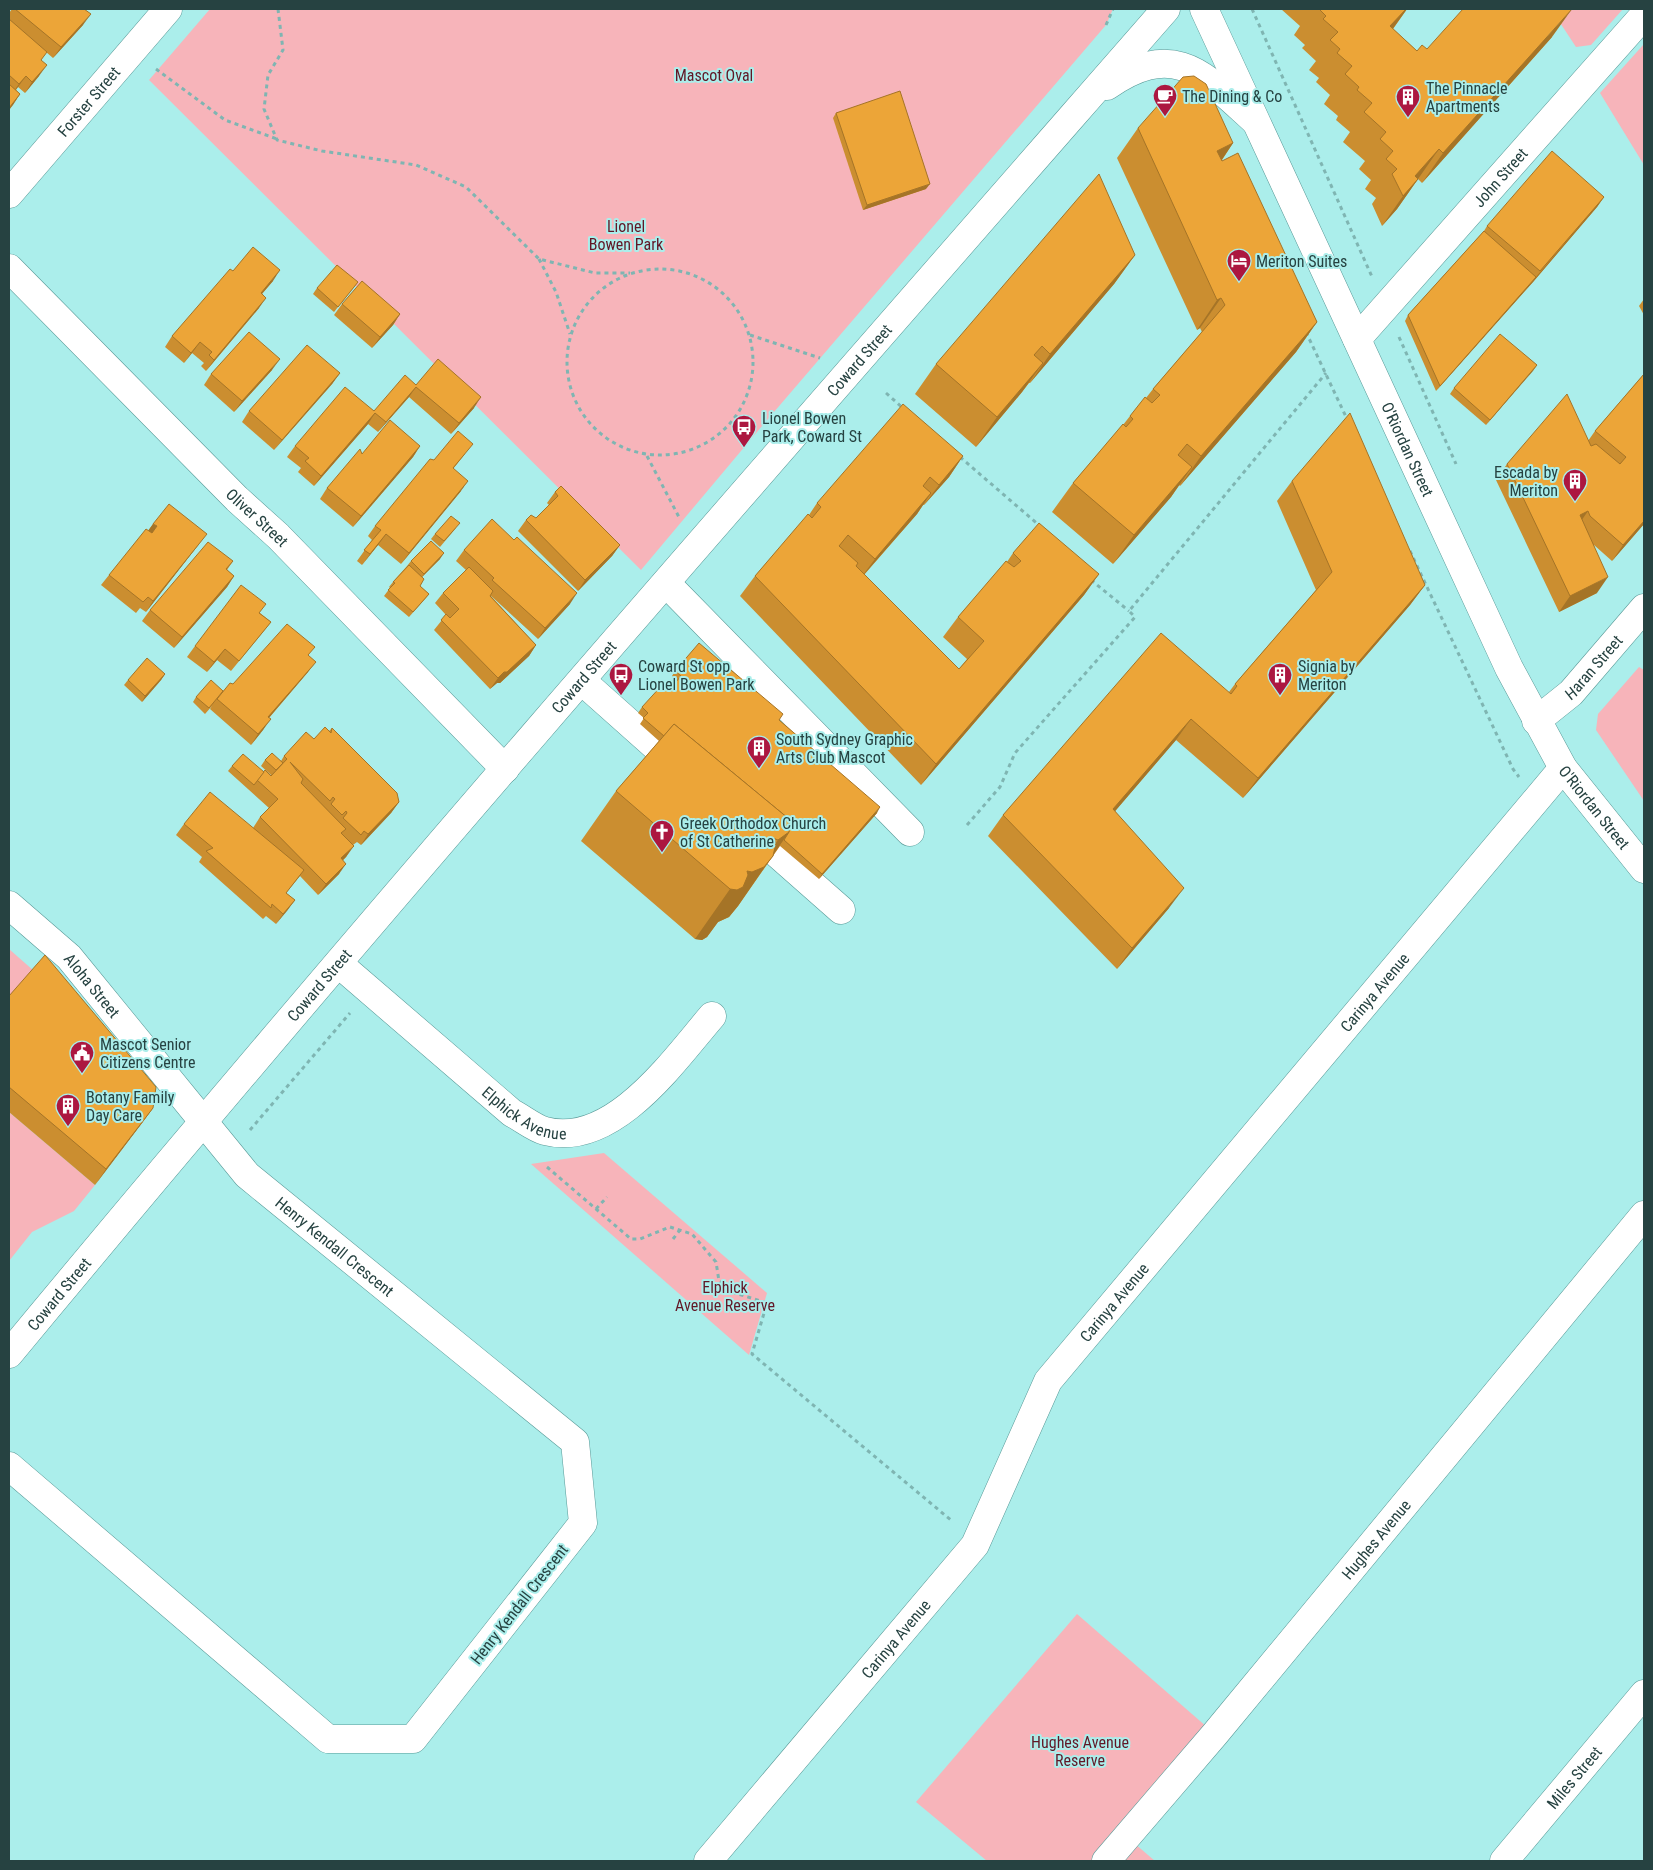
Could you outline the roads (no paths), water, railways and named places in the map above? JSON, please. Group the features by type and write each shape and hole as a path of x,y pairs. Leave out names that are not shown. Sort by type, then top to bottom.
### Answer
{"street":[{"name":"Forster Street","path":"9,194 168,9"},
{"name":"Coward Street","path":"9,1354 505,769 1166,9"},
{"name":"O'Riordan Street","path":"1204,9 1508,668 1563,768 1644,868"},
{"name":"John Street","path":"1357,339 1644,15"},
{"path":"1087,100 1128,73 1155,64 1170,63 1190,69 1204,77 1254,120"},
{"name":"Oliver Street","path":"9,268 237,499 278,536 505,769"},
{"path":"666,583 910,832"},
{"name":"Haran Street","path":"1536,721 1571,693 1644,608"},
{"path":"582,681 700,786"},
{"name":"Carinya Avenue","path":"708,1861 975,1544 1048,1381 1563,768"},
{"path":"729,812 841,910"},
{"name":"Aloha Street","path":"9,904 69,956 204,1122"},
{"name":"Elphick Avenue","path":"339,964 512,1112 545,1131 574,1132 608,1121 646,1092 712,1016"},
{"name":"Henry Kendall Crescent","path":"9,1466 328,1739 413,1739 584,1523 575,1442 247,1175 204,1122"},
{"name":"Hughes Avenue","path":"1106,1861 1221,1726 1644,1215"},
{"name":"Miles Street","path":"1504,1861 1644,1694"}],"place":[{"name":"The Dining & Co","path":"1165,117"},
{"name":"The Pinnacle Apartments","path":"1408,118"},
{"name":"Meriton Suites","path":"1239,282"},
{"name":"Lionel Bowen Park, Coward St","path":"744,448"},
{"name":"Escada by Meriton","path":"1575,502"},
{"name":"Coward St opp Lionel Bowen Park","path":"621,696"},
{"name":"Signia by Meriton","path":"1280,696"},
{"name":"South Sydney Graphic Arts Club Mascot","path":"759,769"},
{"name":"Greek Orthodox Church of St Catherine","path":"662,853"},
{"name":"Mascot Senior Citizens Centre","path":"82,1074"},
{"name":"Botany Family Day Care","path":"68,1127"}],"park label":[{"name":"Mascot Oval","path":"714,75"},
{"name":"Lionel Bowen Park","path":"626,235"},
{"name":"Elphick Avenue Reserve","path":"725,1296"},
{"name":"Hughes Avenue Reserve","path":"1080,1751"}]}
